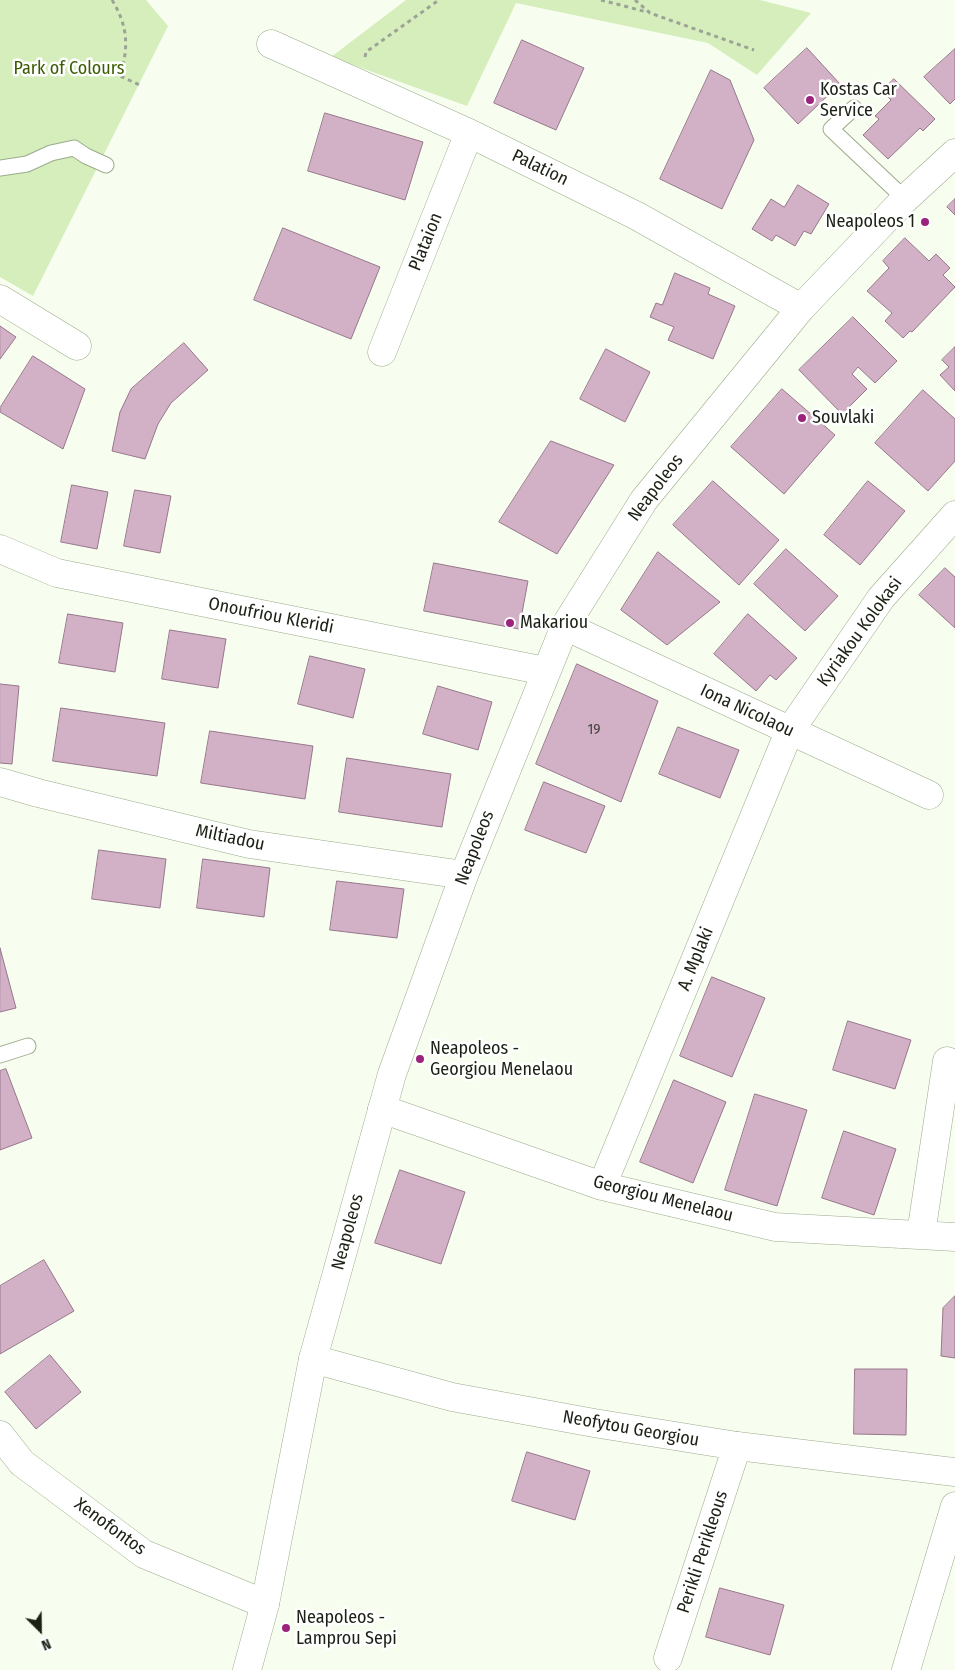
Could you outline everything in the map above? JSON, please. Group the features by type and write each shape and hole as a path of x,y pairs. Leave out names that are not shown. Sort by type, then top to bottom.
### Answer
{"street":[{"name":"Palation","path":"271,44 469,133 637,216 801,308"},
{"name":"Plataion","path":"382,352 469,133"},
{"name":"Neapoleos","path":"247,1670 265,1604 313,1359 392,1074 464,875 545,671 565,626 644,500 801,308 905,199 955,153"},
{"path":"0,299 77,346"},
{"name":"Kyriakou Kolokasi","path":"789,732 881,598 955,515"},
{"name":"Onoufriou Kleridi","path":"0,549 56,573 545,671"},
{"name":"Iona Nicolaou","path":"565,626 789,732 929,795"},
{"name":"A. Mplaki","path":"602,1186 789,732"},
{"name":"Miltiadou","path":"0,782 249,844 464,875"},
{"path":"921,1234 947,1061"},
{"name":"Georgiou Menelaou","path":"382,1110 602,1186 775,1227 955,1237"},
{"name":"Neofytou Georgiou","path":"313,1359 452,1397 737,1446 955,1472"},
{"name":"Xenofontos","path":"0,1435 22,1463 144,1554 265,1604"},
{"name":"Perikli Perikleous","path":"668,1658 737,1446"},
{"path":"906,1670 955,1506"}],"lane":[{"path":"854,108 831,129 905,199"},
{"path":"0,168 27,164 51,153 74,148 106,165"},
{"path":"0,1056 28,1046"}],"path":[{"path":"112,0 122,16 126,41 120,76 142,86"},
{"path":"356,83 366,52 439,0"},
{"path":"601,0 650,13 754,50"},
{"path":"636,0 650,13"}],"green space":[{"name":"Park of Colours","path":"0,0 146,0 168,26 33,296 0,277"},
{"path":"406,0 760,0 811,13 757,75 708,43 516,3 467,106 331,57"}],"building":[{"path":"522,40 584,68 556,130 494,103"},
{"path":"807,48 840,84 798,124 764,88"},
{"path":"955,49 955,99 950,104 924,77"},
{"path":"711,70 730,80 754,140 722,209 660,179"},
{"path":"894,79 935,119 923,131 920,128 888,159 863,135 879,119 875,116 891,100 882,91"},
{"path":"325,113 423,142 405,200 308,171"},
{"path":"798,185 829,204 811,234 804,231 795,246 776,235 772,241 752,229 771,199 784,207"},
{"path":"955,199 955,215 947,207"},
{"path":"283,228 380,267 351,339 254,300"},
{"path":"905,238 929,261 936,254 950,268 943,275 955,287 912,332 910,331 903,338 885,321 892,313 867,291 889,268 883,261"},
{"path":"675,273 710,288 708,294 735,306 713,359 668,340 674,327 650,317 656,303 662,305"},
{"path":"853,317 897,361 875,383 858,367 852,374 867,389 842,414 799,370"},
{"path":"0,326 16,337 0,359"},
{"path":"184,343 208,370 171,403 158,424 145,459 112,451 120,412 131,389"},
{"path":"955,347 955,391 940,375 949,367 942,360"},
{"path":"606,349 650,372 625,422 580,399"},
{"path":"33,356 85,389 63,449 0,412 0,408"},
{"path":"782,389 835,435 784,494 731,447"},
{"path":"923,390 955,419 955,461 928,491 875,443"},
{"path":"551,441 614,465 557,554 499,522"},
{"path":"713,481 779,540 739,585 673,525"},
{"path":"868,481 905,511 860,565 824,535"},
{"path":"72,485 108,492 97,549 61,542"},
{"path":"135,490 171,496 160,553 124,546"},
{"path":"786,549 838,596 805,631 754,584"},
{"path":"658,552 720,602 667,645 621,610"},
{"path":"434,563 528,581 519,629 424,611"},
{"path":"945,568 955,577 955,628 919,595"},
{"path":"68,614 123,623 115,672 59,663"},
{"path":"748,614 797,658 776,680 770,675 756,691 714,654"},
{"path":"170,630 226,639 218,688 162,679"},
{"path":"310,656 365,669 353,718 298,704"},
{"path":"577,664 658,701 621,802 536,764"},
{"path":"0,684 19,686 12,764 0,763"},
{"path":"438,686 492,702 478,750 423,734"},
{"path":"61,708 165,723 157,776 53,761"},
{"path":"678,727 739,750 720,798 659,774"},
{"path":"210,731 313,746 305,799 201,783"},
{"path":"347,758 451,774 442,827 339,812"},
{"path":"544,782 605,806 586,853 525,830"},
{"path":"99,850 166,859 160,908 92,899"},
{"path":"203,859 270,868 264,917 197,908"},
{"path":"337,881 404,889 397,938 330,930"},
{"path":"0,948 16,1008 0,1012"},
{"path":"712,977 765,998 732,1077 680,1056"},
{"path":"848,1021 911,1040 895,1089 833,1070"},
{"path":"6,1069 32,1138 0,1150 0,1071"},
{"path":"674,1080 726,1102 693,1183 640,1162"},
{"path":"755,1094 807,1110 777,1206 725,1190"},
{"path":"844,1131 896,1149 874,1215 822,1198"},
{"path":"400,1170 465,1192 441,1264 375,1243"},
{"path":"44,1260 74,1311 0,1354 0,1286"},
{"path":"955,1296 955,1358 941,1356 943,1308"},
{"path":"50,1355 81,1392 36,1429 5,1392"},
{"path":"855,1369 907,1369 906,1435 854,1434"},
{"path":"527,1452 590,1471 575,1520 512,1501"},
{"path":"720,1588 784,1605 770,1655 706,1637"}],"place":[{"name":"Kostas Car Service","path":"810,100"},
{"name":"Neapoleos 1","path":"925,222"},
{"name":"Souvlaki","path":"802,418"},
{"name":"Makariou","path":"510,623"},
{"name":"Neapoleos - Georgiou Menelaou","path":"420,1059"},
{"name":"Neapoleos - Lamprou Sepi","path":"286,1628"}]}
